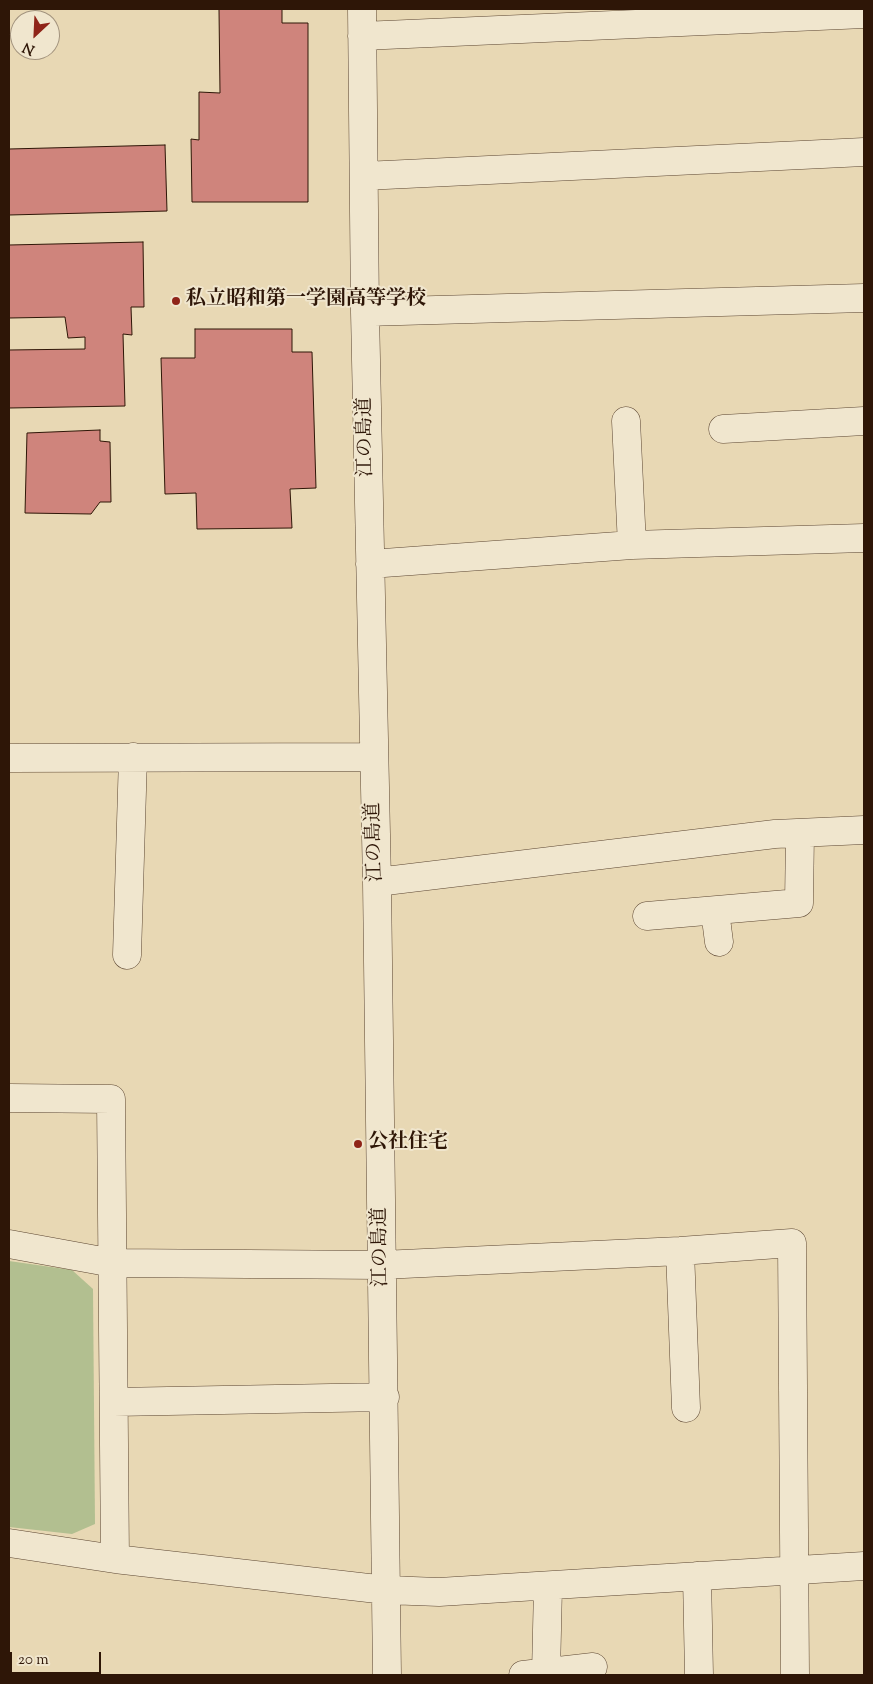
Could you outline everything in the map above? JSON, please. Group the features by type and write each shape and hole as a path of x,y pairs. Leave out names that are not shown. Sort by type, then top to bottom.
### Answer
{"street":[{"name":"江の島道","path":"362,9 365,312 385,1397 387,1675"},
{"path":"362,36 864,14"},
{"path":"364,176 864,152"},
{"path":"365,312 864,298"},
{"path":"626,421 632,546"},
{"path":"723,429 864,421"},
{"path":"370,564 632,546 864,538"},
{"path":"126,955 133,757"},
{"path":"9,758 373,757"},
{"path":"377,882 775,834 864,830"},
{"path":"647,916 800,903 800,833"},
{"path":"714,911 719,942"},
{"path":"9,1098 111,1100 115,1558"},
{"path":"9,1244 113,1263 382,1266 680,1251 792,1243 794,1675"},
{"path":"680,1251 686,1408"},
{"path":"114,1402 385,1397"},
{"path":"9,1543 115,1558 386,1590 439,1592 548,1587 864,1566"},
{"path":"697,1576 699,1675"},
{"path":"548,1587 535,1674 593,1667"}],"green space":[{"path":"9,1261 72,1270 93,1289 95,1524 72,1534 9,1527"}],"building":[{"path":"219,9 282,9 282,23 308,23 308,202 192,202 191,139 199,140 199,92 220,93"},
{"path":"165,145 167,211 9,215 9,149"},
{"path":"143,242 144,307 131,307 132,335 123,334 125,406 9,408 9,350 85,349 85,337 68,338 65,317 9,318 9,245"},
{"path":"195,329 292,329 292,352 312,352 316,488 290,489 292,528 197,529 196,493 165,494 161,358 195,358"},
{"path":"100,430 100,441 110,442 111,502 100,502 91,514 25,513 27,433"}],"place":[{"name":"私立昭和第一学園高等学校","path":"176,301"},
{"name":"公社住宅","path":"358,1144"}]}
